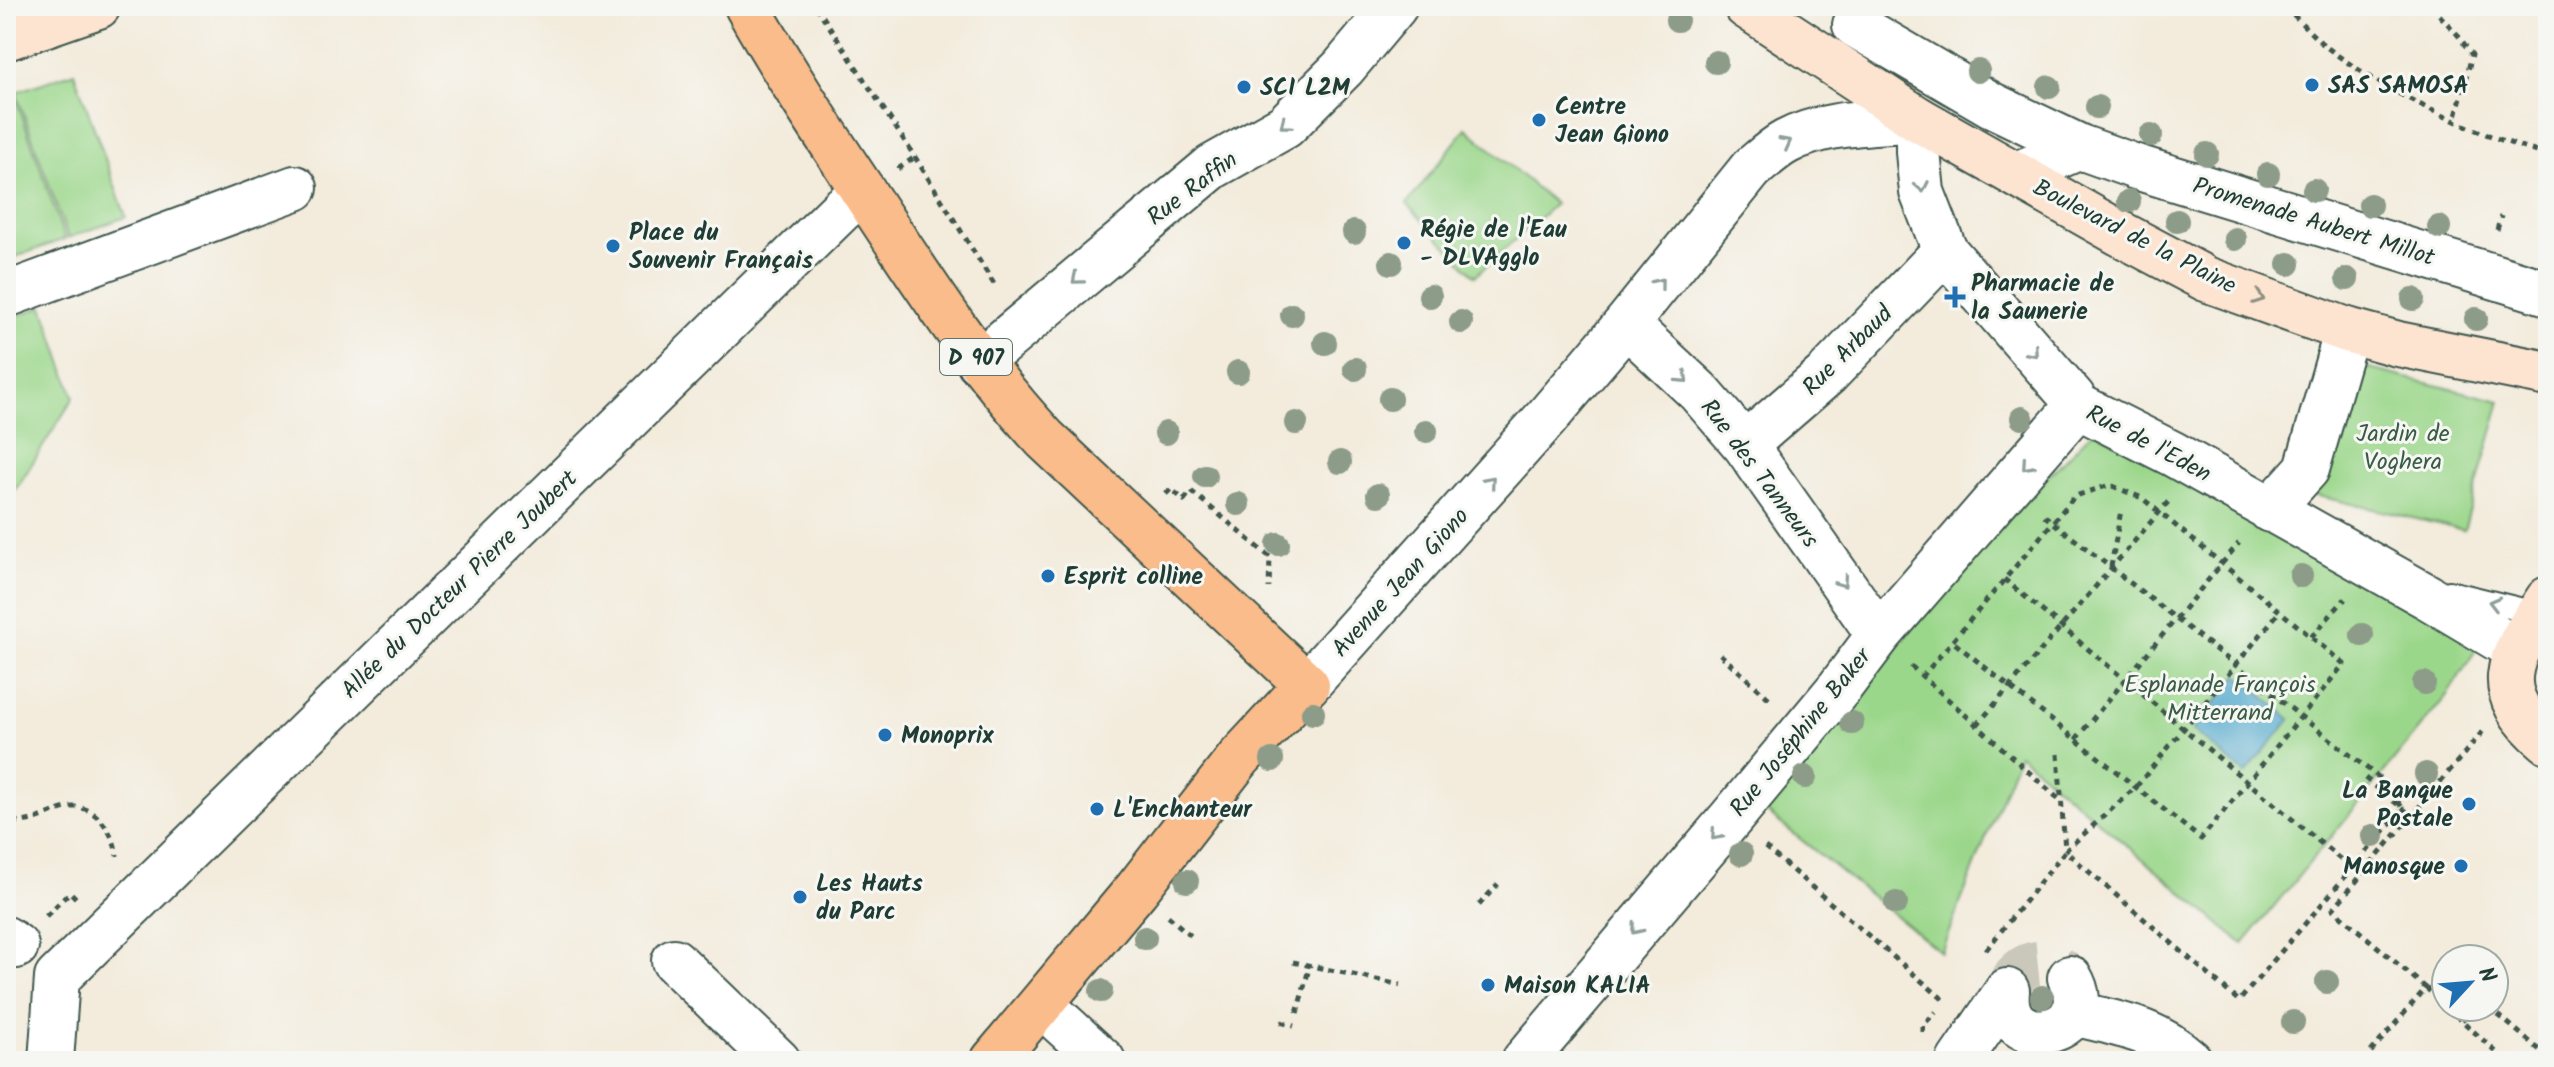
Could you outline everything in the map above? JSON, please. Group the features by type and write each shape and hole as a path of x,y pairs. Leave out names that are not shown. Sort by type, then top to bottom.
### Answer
{"main road":[{"name":"D 907","path":"717,6 781,68"},
{"name":"D 907","path":"747,6 781,68 864,192 992,350 1045,439 1307,685"},
{"name":"Avenue Jean Giono","path":"993,1061 1181,835 1239,758 1307,685"}],"street":[{"path":"6,38 98,6"},
{"name":"Rue Raffin","path":"992,350 1212,167 1285,126 1343,68 1395,6"},
{"name":"Boulevard de la Plaine","path":"1746,6 1918,119 2206,279 2347,330 2542,375"},
{"path":"1834,63 1860,16"},
{"name":"Promenade Aubert Millot","path":"1860,16 1992,105 2080,147 2136,167 2548,293"},
{"name":"Avenue Jean Giono","path":"1307,685 1461,515 1626,324 1751,169 1787,141 1826,128 1918,119"},
{"name":"Rue de l'Eden","path":"1918,119 1922,192 1945,251 2076,405 2173,454 2428,597 2534,621"},
{"path":"2017,174 2080,147"},
{"path":"6,295 295,188"},
{"name":"Allée du Docteur Pierre Joubert","path":"51,1061 57,978 842,209 864,192"},
{"name":"Rue Arbaud","path":"1745,445 1828,373 1945,251"},
{"name":"Rue des Tanneurs","path":"1626,324 1699,392 1745,445 1879,635"},
{"path":"2270,510 2307,469 2347,330"},
{"name":"Rue Joséphine Baker","path":"1524,1061 1731,818 1879,635 2076,405"},
{"path":"2534,621 2509,668 2510,689 2519,710 2548,741"},
{"path":"674,961 768,1058"},
{"path":"2015,1009 2046,1032 2067,1022 2073,992 2175,1047 2190,1061"},
{"path":"1042,1005 1103,1061"},
{"path":"1959,1061 2015,1009"},
{"path":"1971,1061 1998,1040 2015,1009"}],"lane":[{"path":"2449,592 2534,621"}],"path":[{"path":"816,6 1006,303 1003,325 992,350"},
{"path":"2285,6 2322,43 2349,63 2455,120 2548,155"},
{"path":"2431,6 2472,55 2455,120"},
{"path":"2520,156 2523,148"},
{"path":"1922,677 1952,641 2052,522 2075,496 2110,485 2142,498 2344,664 2201,839 1952,641"},
{"path":"1171,489 1184,500 1191,491 1270,557 1269,589"},
{"path":"2111,568 2121,510"},
{"path":"1977,725 2160,512"},
{"path":"2052,522 2386,783 2403,809"},
{"path":"2076,739 2221,563"},
{"path":"2004,579 2352,869"},
{"path":"1985,951 2065,851 2136,787 2280,611"},
{"path":"1879,635 2062,802"},
{"path":"1720,654 1804,730"},
{"path":"2430,991 2333,909 2483,731"},
{"path":"2058,754 2065,851 2239,1001 2403,809"},
{"path":"2365,778 2412,816"},
{"path":"6,810 17,822 29,822 74,807 89,813 104,823 116,841 118,861"},
{"path":"1731,818 1946,1001 1923,1025"},
{"path":"1479,905 1498,884"},
{"path":"1293,962 1400,985"},
{"path":"1297,1013 1310,965"},
{"path":"2363,1061 2426,988"},
{"path":"1281,1022 1294,1026"},
{"path":"2465,1023 2506,1061"},
{"path":"2508,1023 2548,1057"}],"green space":[{"path":"74,72 126,217 68,238 16,92"},
{"path":"14,93 65,239 7,260 6,96"},
{"path":"1466,128 1555,204 1475,276 1407,204"},
{"path":"43,306 74,397 6,505 6,320"},
{"name":"Jardin de Voghera","path":"2345,363 2501,401 2464,530 2305,493"},
{"name":"Esplanade François Mitterrand","path":"2094,430 2482,640 2448,694 2243,944 2019,754 1941,952 1758,805 2016,509"}],"water":[{"path":"2238,675 2291,719 2245,774 2193,730"}],"tunnel":[{"path":"2007,991 2018,972 2034,964 2053,965 2070,978"}],"place":[{"name":"SAS SAMOSA","path":"2312,85"},
{"name":"SCI L2M","path":"1244,87"},
{"name":"Centre Jean Giono","path":"1539,120"},
{"name":"Régie de l'Eau - DLVAgglo","path":"1404,243"},
{"name":"Place du Souvenir Français","path":"613,246"},
{"name":"Pharmacie de la Saunerie","path":"1955,297"},
{"name":"Esprit colline","path":"1048,576"},
{"name":"Monoprix","path":"885,735"},
{"name":"La Banque Postale","path":"2469,804"},
{"name":"L'Enchanteur","path":"1097,809"},
{"name":"Manosque","path":"2461,866"},
{"name":"Les Hauts du Parc","path":"800,897"},
{"name":"Maison KALIA","path":"1488,985"}]}
